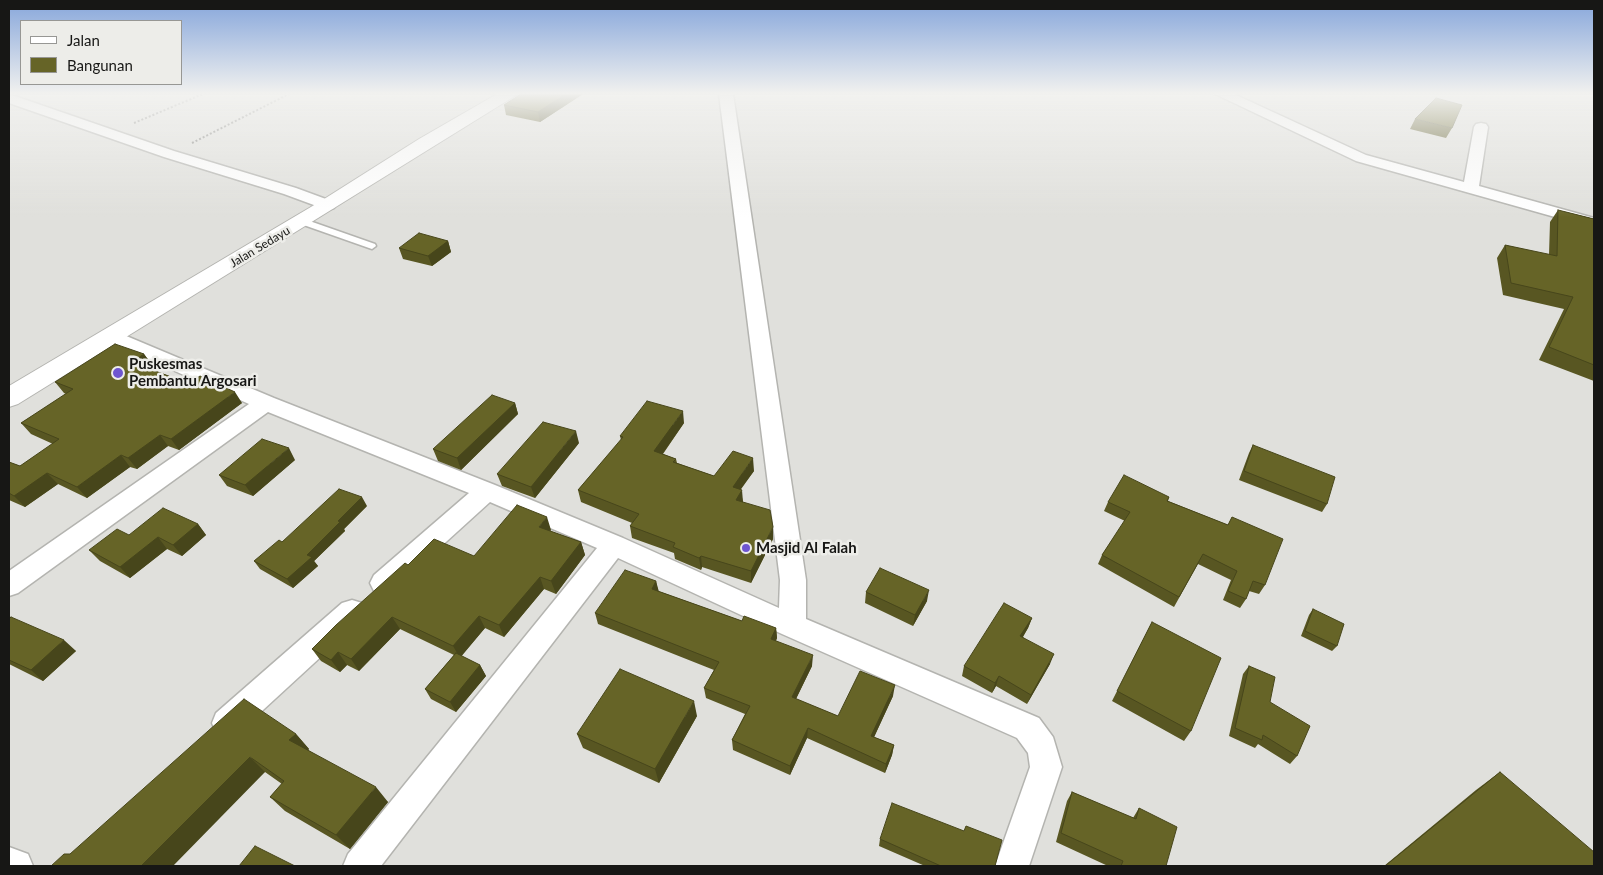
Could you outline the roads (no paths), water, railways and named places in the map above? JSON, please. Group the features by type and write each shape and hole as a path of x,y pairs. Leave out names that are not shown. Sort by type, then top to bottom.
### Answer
{"street":[{"path":"111,135 290,191 328,205"},
{"name":"Jalan Sedayu","path":"9,398 302,221 439,135"},
{"path":"732,135 793,580 792,626"},
{"path":"1312,135 1361,158 1470,190 1594,223"},
{"path":"1470,190 1480,135"},
{"path":"112,336 266,402 487,491 614,545 792,626 1028,728 1042,747 1046,767 1012,866"},
{"path":"9,585 266,402"},
{"path":"205,742 487,491"},
{"path":"360,866 614,545"},
{"path":"9,864 16,866"}],"lane":[{"path":"302,221 372,246"}],"place":[{"name":"Puskesmas Pembantu Argosari","path":"118,373"},
{"name":"Masjid Al Falah","path":"746,548"}]}
